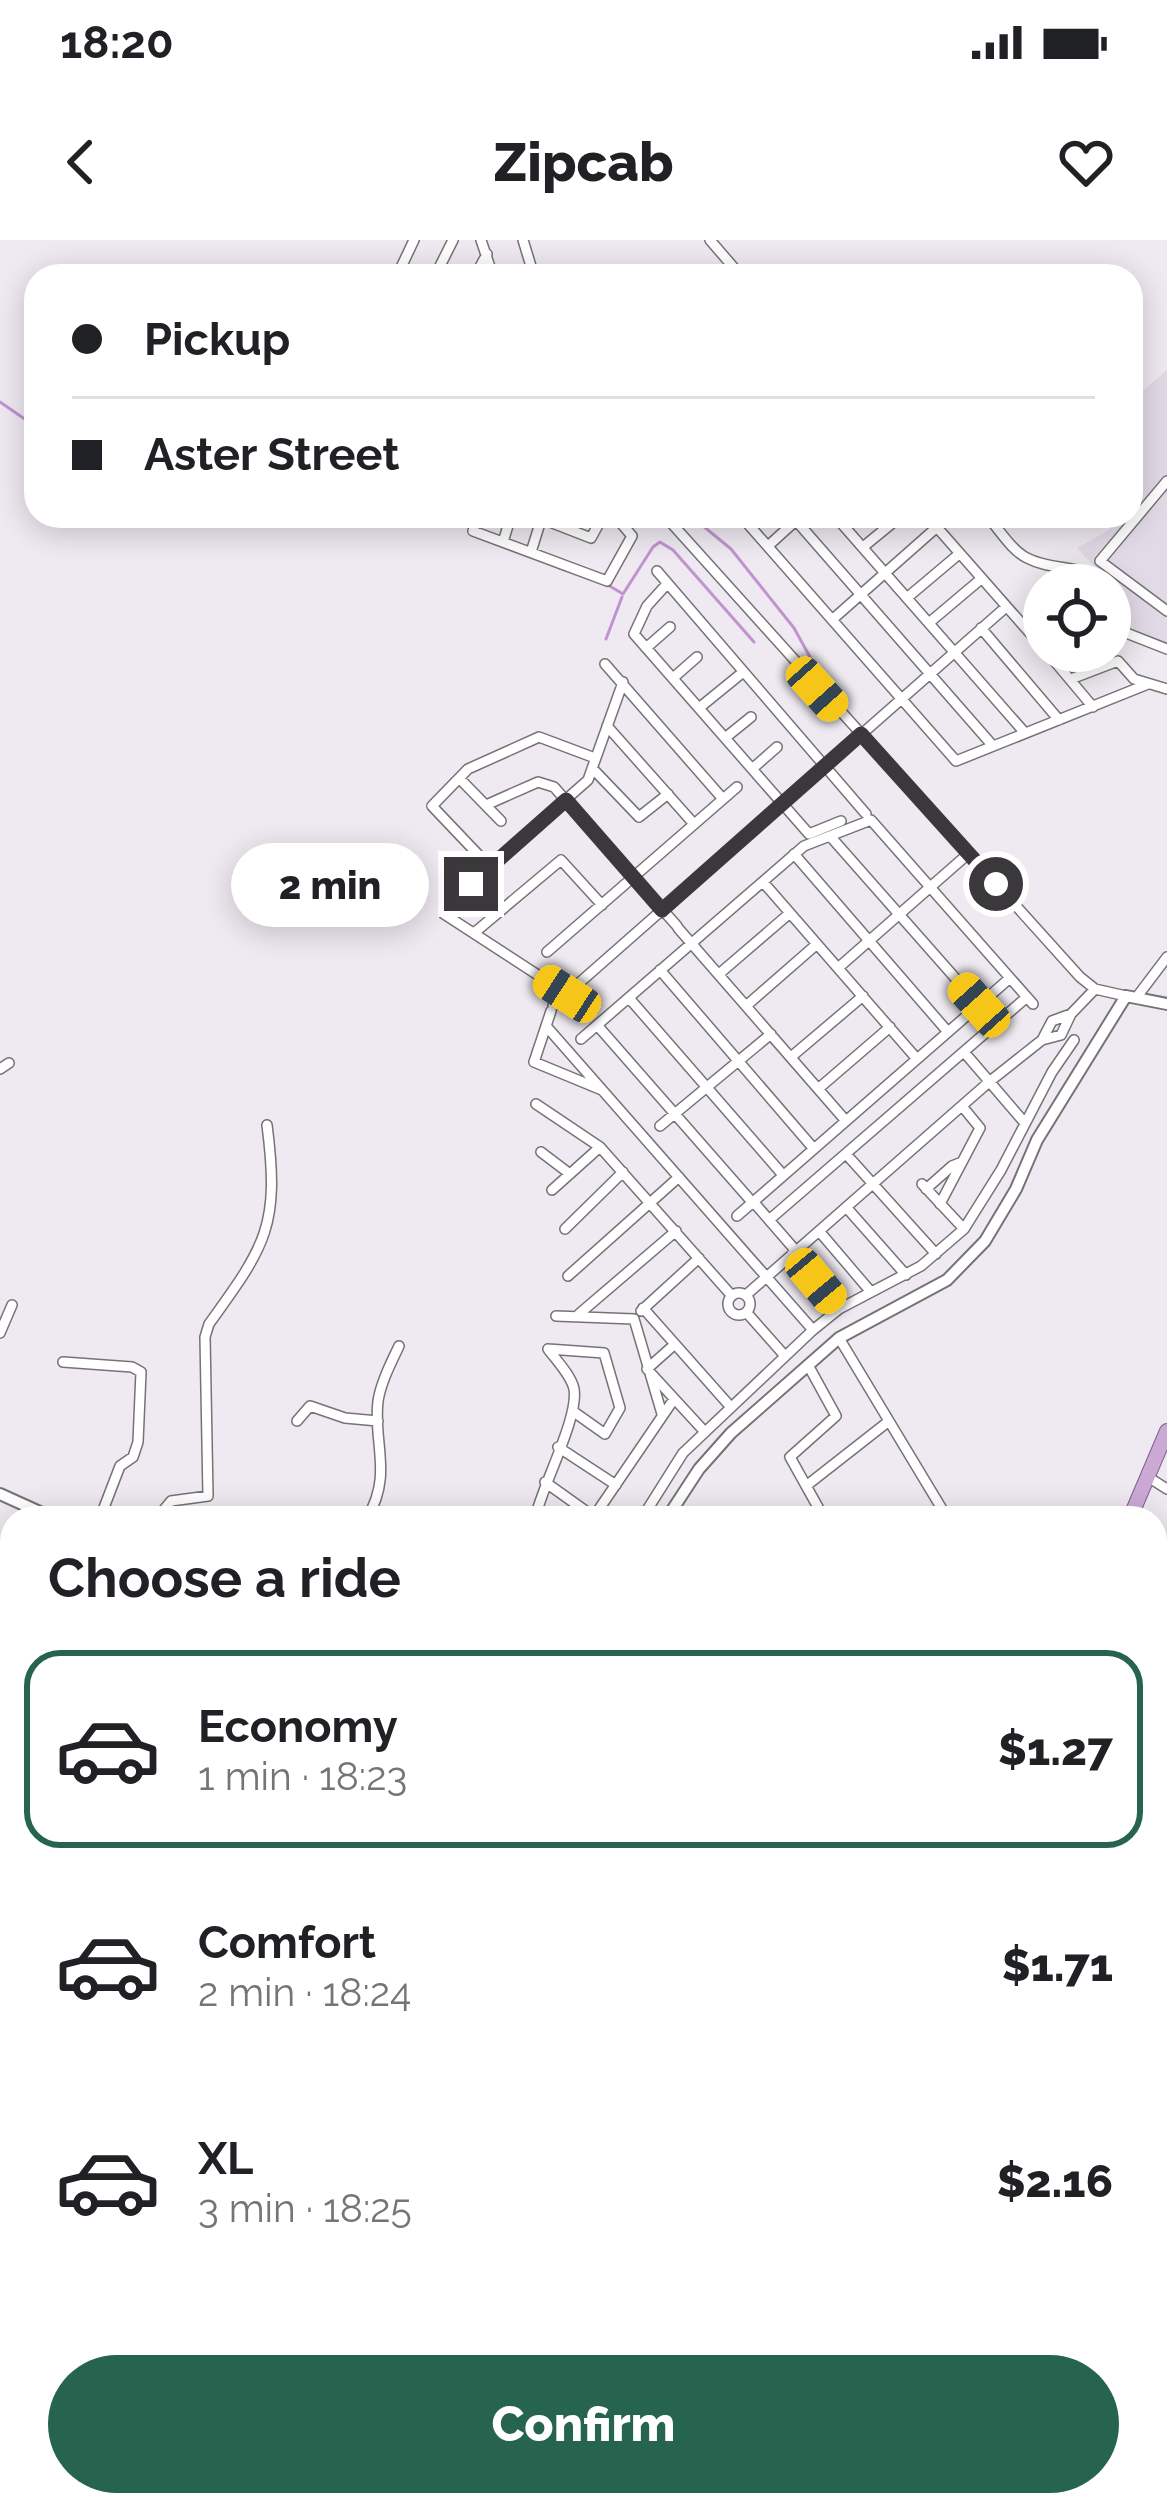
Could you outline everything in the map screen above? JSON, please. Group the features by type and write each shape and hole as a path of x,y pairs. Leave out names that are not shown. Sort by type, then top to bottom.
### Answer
{"main road":[{"path":"1135,1506 1167,1431"}],"street":[{"path":"481,240 490,264"},
{"path":"710,240 731,264"},
{"path":"482,264 487,254"},
{"path":"1143,510 1167,481"},
{"path":"474,528 607,581 632,536 625,528"},
{"path":"503,542 507,528"},
{"path":"531,552 539,528"},
{"path":"567,528 591,538 596,528"},
{"path":"676,528 1079,977 1095,988 1167,1004"},
{"path":"752,528 956,761 1148,684"},
{"path":"768,546 786,528"},
{"path":"805,528 993,746"},
{"path":"849,528 1025,733"},
{"path":"863,547 886,528"},
{"path":"833,619 936,528 1023,626"},
{"path":"998,528 1024,557 1044,564"},
{"path":"1128,528 1100,561 1167,611"},
{"path":"908,597 959,554"},
{"path":"657,571 866,814"},
{"path":"930,622 981,579"},
{"path":"666,585 634,634 809,834 841,821"},
{"path":"602,1090 534,1063 552,1009 1006,607"},
{"path":"646,648 670,627"},
{"path":"981,628 1059,719"},
{"path":"1131,635 1167,649"},
{"path":"673,678 697,657"},
{"path":"1071,679 1118,661 1129,675 1167,689"},
{"path":"605,664 723,799"},
{"path":"1065,672 1093,706"},
{"path":"699,709 742,673"},
{"path":"567,994 445,914 452,900 588,780 622,682"},
{"path":"725,738 751,717"},
{"path":"607,726 694,824"},
{"path":"490,867 432,806 468,769 539,737 594,763 639,818 668,794"},
{"path":"752,769 777,747"},
{"path":"459,778 501,821"},
{"path":"486,806 543,781 566,800 846,1120"},
{"path":"548,952 737,787"},
{"path":"581,1039 794,854 871,820 1030,1000 769,1220"},
{"path":"830,836 979,1005"},
{"path":"794,854 948,1032"},
{"path":"838,968 968,854"},
{"path":"474,933 561,860 602,905"},
{"path":"763,882 917,1059"},
{"path":"719,974 790,913"},
{"path":"746,1006 817,944"},
{"path":"675,1506 731,1433 839,1338 947,1280 985,1241 1016,1190 1037,1140 1131,997 1167,957"},
{"path":"660,970 814,1149"},
{"path":"736,1216 1010,978"},
{"path":"746,1295 751,1304 747,1312 740,1316 730,1311 732,1296 746,1295 1042,1040 1052,1021 1071,1014 1095,988"},
{"path":"791,1057 862,996"},
{"path":"629,998 784,1175"},
{"path":"597,1025 769,1220 839,1309"},
{"path":"546,1026 813,1330"},
{"path":"818,1089 890,1028"},
{"path":"660,1126 771,1034"},
{"path":"650,1506 683,1453 813,1330 839,1309 906,1275 964,1229 1074,1040"},
{"path":"964,1052 1024,1122"},
{"path":"536,1104 600,1147 732,1296"},
{"path":"940,1204 980,1128 962,1106"},
{"path":"167,1506 171,1501 208,1496 205,1337 265,1241 274,1173 267,1125"},
{"path":"552,1190 600,1147"},
{"path":"541,1153 570,1174"},
{"path":"846,1154 936,1254"},
{"path":"962,1162 924,1186 964,1229"},
{"path":"565,1229 623,1172"},
{"path":"568,1276 679,1177"},
{"path":"847,1207 906,1275"},
{"path":"819,1231 871,1292"},
{"path":"579,1314 676,1232"},
{"path":"634,1319 700,1258"},
{"path":"0,1333 12,1305"},
{"path":"643,1309 729,1406"},
{"path":"747,1312 785,1356"},
{"path":"556,1316 634,1319"},
{"path":"634,1319 662,1414"},
{"path":"839,1338 941,1506"},
{"path":"647,1369 675,1344"},
{"path":"374,1506 382,1460 378,1421 384,1379 399,1346"},
{"path":"574,1385 548,1349 604,1354 620,1408 605,1433 574,1412"},
{"path":"538,1506 574,1412 574,1385 565,1351"},
{"path":"63,1362 132,1367 141,1372 138,1442 133,1457 120,1466 105,1506"},
{"path":"808,1365 836,1416 790,1453 817,1506"},
{"path":"647,1369 704,1431"},
{"path":"602,1506 674,1399"},
{"path":"297,1420 310,1406 346,1418 378,1421"},
{"path":"806,1486 889,1421"},
{"path":"558,1447 616,1485"},
{"path":"1148,1477 1167,1489"},
{"path":"545,1482 578,1506"}],"shaded area":[{"path":"1167,370 1167,644 1131,631 1131,564 1092,564 1077,548 1110,528 1143,528 1143,391"}],"waterway":[{"path":"0,402 24,419"},
{"path":"706,528 731,549 794,628 821,677 844,701"},
{"path":"608,585 623,594 660,542 673,550 754,642"},
{"path":"535,558 565,570"},
{"path":"606,639 622,597"}],"route":[{"path":"471,884 566,800 662,910 861,734 996,884"}]}
